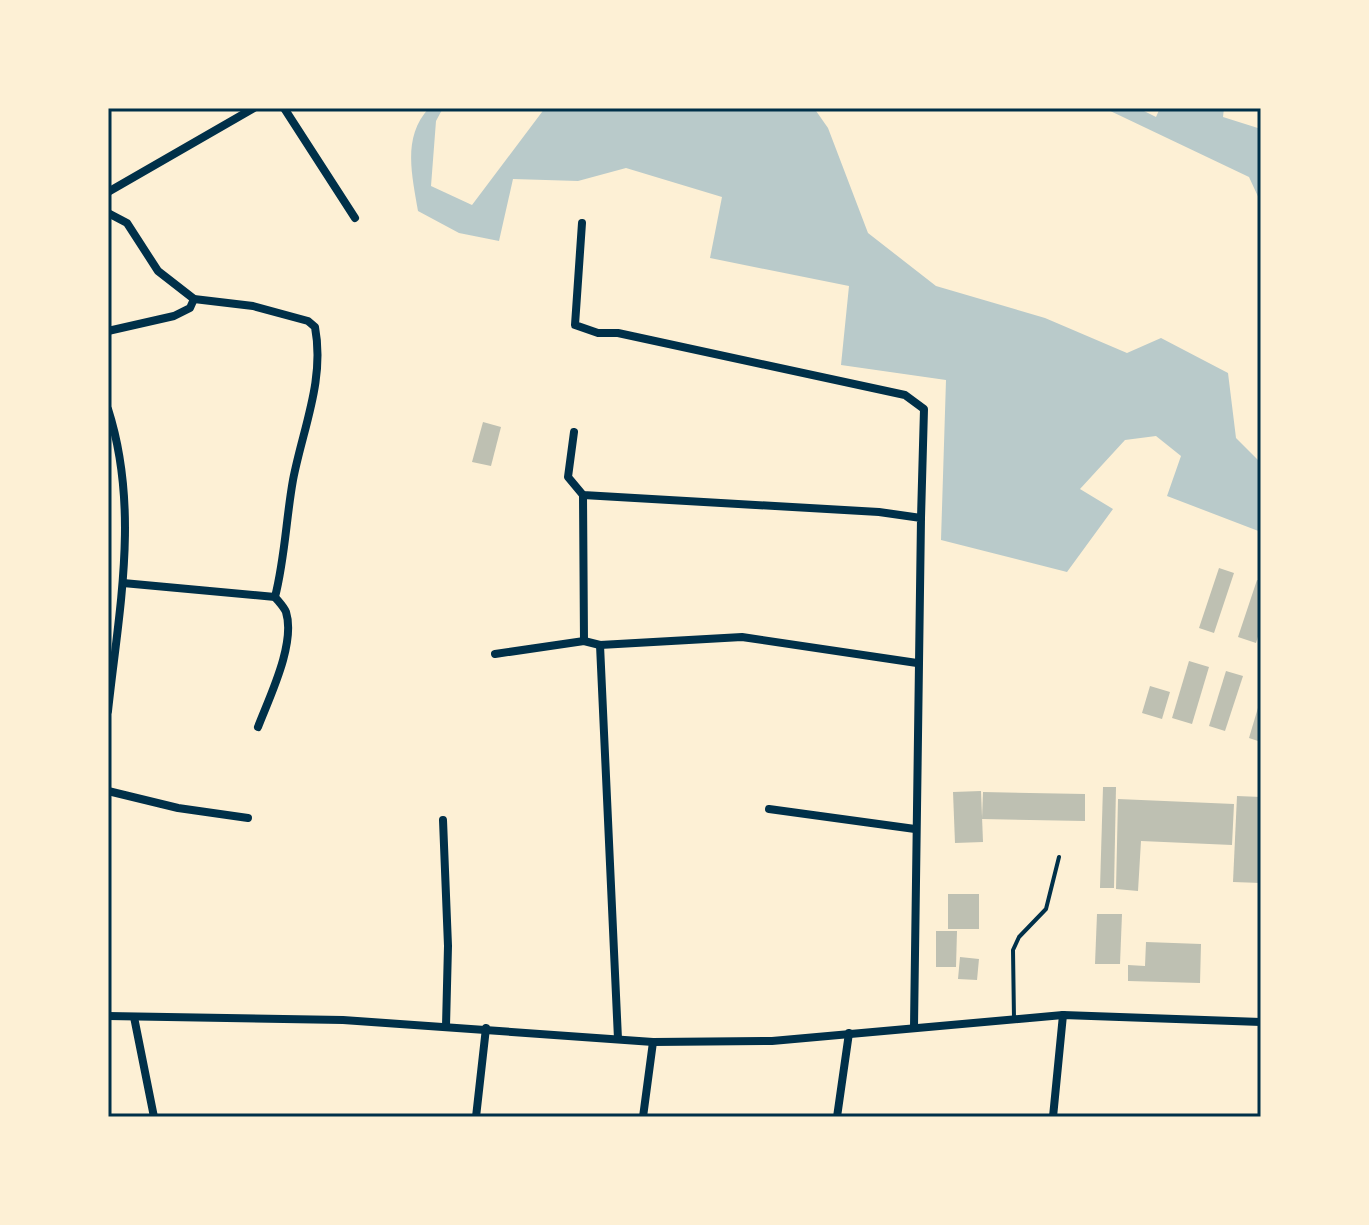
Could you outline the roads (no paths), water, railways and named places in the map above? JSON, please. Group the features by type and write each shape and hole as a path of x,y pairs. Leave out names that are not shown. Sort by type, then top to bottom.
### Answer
{"street":[{"path":"108,192 254,108"},
{"path":"284,108 355,218"},
{"path":"108,213 127,223 158,271 194,299 253,306 308,321 315,327 319,346 315,396 293,479 275,597 286,612 287,636 282,663 258,727"},
{"path":"582,223 575,325 598,333 618,333 905,395 924,409 917,663 914,1027"},
{"path":"108,331 174,316 190,308 194,299"},
{"path":"108,409 125,480 128,515 108,711"},
{"path":"574,432 568,477 583,495 584,641"},
{"path":"583,495 879,512 921,518"},
{"path":"123,583 275,597"},
{"path":"495,654 584,641 600,645 742,637 917,663"},
{"path":"600,645 618,1039"},
{"path":"108,791 178,808 248,818"},
{"path":"769,809 915,829"},
{"path":"443,820 448,946 446,1026"},
{"path":"1053,1117 1063,1015"},
{"path":"108,1016 343,1020 653,1042 772,1041 1063,1015 1261,1022"},
{"path":"134,1017 154,1117"},
{"path":"476,1117 486,1028"},
{"path":"837,1117 849,1033"},
{"path":"643,1117 653,1042"}],"lane":[{"path":"1014,1019 1013,950 1019,937 1046,909 1059,857"}]}
